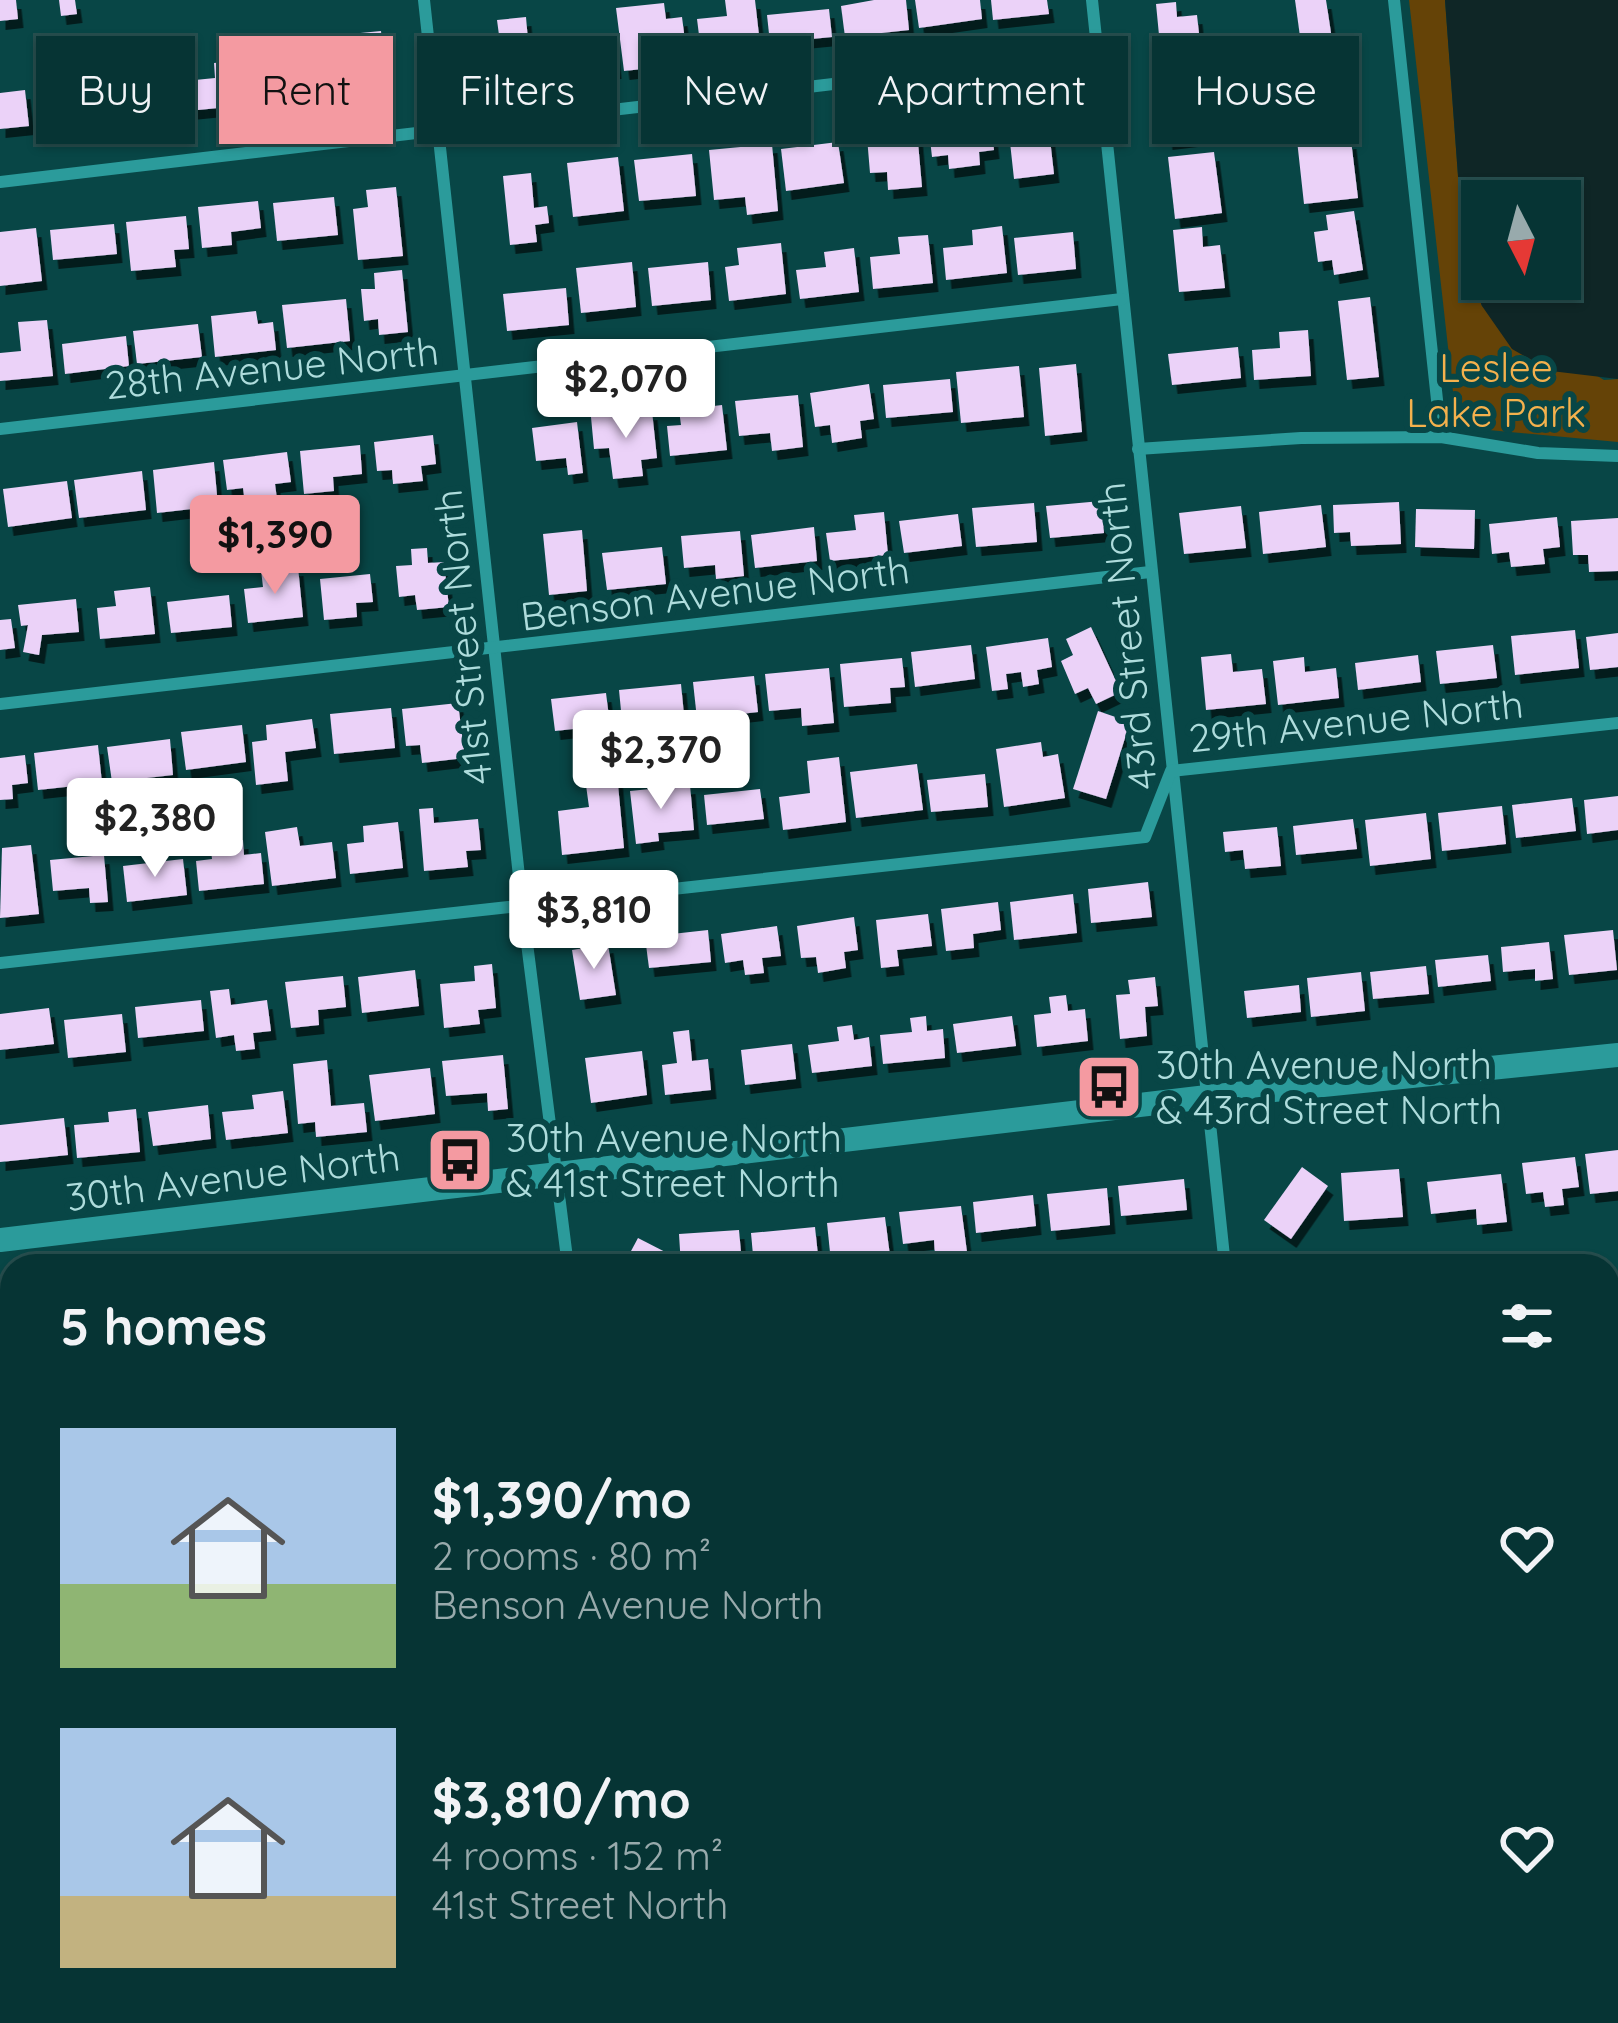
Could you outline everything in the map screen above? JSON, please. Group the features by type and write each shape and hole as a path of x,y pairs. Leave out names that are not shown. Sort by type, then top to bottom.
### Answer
{"street":[{"name":"41st Street North","path":"424,0 428,36"},
{"name":"43rd Street North","path":"1092,0 1095,36"},
{"path":"1394,0 1441,437"},
{"path":"617,111 835,84"},
{"path":"0,182 417,134"},
{"name":"41st Street North","path":"439,144 522,904 567,1254"},
{"name":"43rd Street North","path":"1106,144 1224,1254"},
{"name":"28th Avenue North","path":"0,429 1122,299"},
{"path":"1138,449 1301,438 1441,437 1538,453 1618,456"},
{"name":"Benson Avenue North","path":"0,704 1150,572"},
{"name":"29th Avenue North","path":"0,963 1145,837 1171,771 1618,724"},
{"name":"30th Avenue North","path":"0,1240 1207,1097 1618,1055"}],"green space":[{"name":"Leslee Lake Park","path":"1409,0 1445,0 1461,216 1461,300 1480,300 1482,306 1604,380 1618,379 1618,442 1457,427"}],"water":[{"path":"1445,0 1618,0 1618,379 1551,371 1512,349 1480,300 1581,300 1581,180 1461,180 1461,216"}],"building":[{"path":"0,0 16,0 18,19 0,21"},
{"path":"59,0 75,0 77,14 61,16"},
{"path":"725,0 755,0 759,36 699,36 697,19 727,16"},
{"path":"906,0 909,30 845,36 841,6"},
{"path":"915,0 980,0 982,19 919,28"},
{"path":"991,0 1047,0 1049,14 993,20"},
{"path":"1295,0 1326,0 1331,36 1300,36"},
{"path":"1176,2 1177,17 1197,15 1199,36 1159,36 1156,4"},
{"path":"664,3 666,19 682,17 684,36 641,36 641,69 624,71 616,8"},
{"path":"829,9 832,37 769,36 767,15"},
{"path":"526,17 528,36 485,36 499,35 497,20"},
{"path":"381,31 381,36 340,36"},
{"path":"219,62 219,108 195,110 195,80 215,78 214,63"},
{"path":"25,90 29,126 0,129 0,93"},
{"path":"772,144 778,211 747,215 745,197 714,200 709,150"},
{"path":"838,144 844,183 786,191 781,149"},
{"path":"868,144 918,144 922,187 888,190 887,172 870,173"},
{"path":"931,144 993,144 994,150 979,152 980,165 949,169 948,155 932,157"},
{"path":"1010,144 1051,144 1054,174 1014,179"},
{"path":"1297,144 1351,144 1358,198 1304,204"},
{"path":"1214,152 1222,213 1175,219 1168,157"},
{"path":"692,154 696,196 639,201 634,160"},
{"path":"618,157 624,211 573,217 567,163"},
{"path":"531,173 534,208 547,206 549,223 535,225 537,242 510,245 503,176"},
{"path":"396,187 403,256 358,260 353,209 368,207 366,190"},
{"path":"334,197 338,235 277,241 273,203"},
{"path":"258,201 261,228 231,232 232,245 202,248 198,207"},
{"path":"1354,211 1363,270 1334,275 1332,260 1318,262 1314,232 1328,230 1326,215"},
{"path":"186,216 189,249 174,250 176,267 131,271 126,222"},
{"path":"114,224 117,254 53,260 50,230"},
{"path":"1002,226 1007,273 946,280 943,248 973,245 972,230"},
{"path":"1202,227 1203,247 1220,245 1225,288 1179,292 1173,230"},
{"path":"36,228 42,281 0,286 0,232"},
{"path":"1073,232 1076,269 1018,275 1014,238"},
{"path":"928,235 933,283 873,289 870,257 900,254 898,237"},
{"path":"781,243 786,294 729,301 725,267 739,265 737,248"},
{"path":"854,248 859,292 800,299 796,270 826,267 824,252"},
{"path":"632,262 636,307 581,313 576,268"},
{"path":"708,262 711,300 652,306 648,268"},
{"path":"402,270 408,332 379,335 378,319 364,321 361,289 375,289 374,273"},
{"path":"566,288 569,325 507,331 503,294"},
{"path":"1370,297 1379,377 1347,380 1338,301"},
{"path":"346,299 350,341 287,348 282,305"},
{"path":"256,311 258,324 273,322 276,350 215,357 211,316"},
{"path":"47,320 53,376 0,381 0,353 21,351 18,322"},
{"path":"198,324 202,357 137,364 133,331"},
{"path":"1308,330 1311,376 1254,380 1252,350 1280,348 1279,332"},
{"path":"126,336 129,366 65,374 62,344"},
{"path":"1238,347 1241,378 1172,385 1168,354"},
{"path":"1076,364 1082,432 1045,436 1039,368"},
{"path":"1019,366 1024,417 961,423 956,372"},
{"path":"950,379 953,412 886,418 883,385"},
{"path":"869,384 874,419 860,421 862,438 832,443 830,425 815,427 810,393"},
{"path":"798,395 803,447 772,451 770,433 739,436 735,401"},
{"path":"722,405 727,450 670,456 667,426 681,425 679,410"},
{"path":"652,411 657,458 641,460 643,476 613,479 609,448 594,449 591,417"},
{"path":"577,422 583,473 568,475 566,458 536,461 532,428"},
{"path":"433,435 436,464 421,466 423,481 393,484 392,470 377,471 374,442"},
{"path":"360,445 362,474 333,477 334,491 304,494 300,451"},
{"path":"287,452 291,482 275,484 277,499 245,503 243,488 227,490 223,460"},
{"path":"214,462 218,506 157,513 153,470"},
{"path":"142,471 146,510 79,518 74,480"},
{"path":"67,481 72,518 8,527 3,489"},
{"path":"1101,501 1104,533 1050,538 1046,506"},
{"path":"1399,502 1401,544 1351,546 1350,532 1334,533 1333,505"},
{"path":"1034,503 1037,542 976,547 972,508"},
{"path":"1321,505 1326,547 1263,554 1259,512"},
{"path":"1241,506 1246,548 1184,554 1179,513"},
{"path":"1416,509 1475,510 1474,549 1415,547"},
{"path":"884,512 888,555 830,561 826,533 856,530 854,515"},
{"path":"958,514 962,546 904,553 899,521"},
{"path":"1557,517 1560,547 1543,549 1545,564 1511,567 1509,552 1492,554 1489,524"},
{"path":"1618,518 1618,571 1589,572 1588,555 1573,555 1571,521"},
{"path":"814,527 817,561 755,568 751,535"},
{"path":"582,530 587,591 549,595 543,534"},
{"path":"740,531 744,576 716,579 715,565 684,568 681,536"},
{"path":"662,547 666,584 607,590 602,553"},
{"path":"427,548 428,563 444,562 449,607 417,610 415,595 399,597 396,566 412,565 411,549"},
{"path":"298,567 303,617 248,623 244,589 263,587 261,570"},
{"path":"370,574 373,602 356,603 357,617 324,620 320,579"},
{"path":"150,587 155,634 100,639 97,608 116,606 114,591"},
{"path":"229,595 232,627 171,633 167,602"},
{"path":"76,599 79,632 42,635 39,655 23,652 28,625 21,626 18,605"},
{"path":"11,619 15,648 0,650 0,620"},
{"path":"1091,627 1121,692 1096,704 1088,688 1075,694 1061,661 1073,655 1066,639"},
{"path":"1575,630 1579,668 1515,675 1511,636"},
{"path":"1618,633 1618,667 1590,670 1586,637"},
{"path":"1048,638 1052,667 1037,670 1039,684 1023,687 1021,672 1006,674 1008,689 992,691 986,647"},
{"path":"971,645 975,679 915,687 911,652"},
{"path":"1493,645 1497,678 1440,684 1436,651"},
{"path":"1231,654 1233,672 1262,669 1266,704 1206,710 1201,657"},
{"path":"1418,655 1421,682 1358,690 1355,663"},
{"path":"1304,657 1305,672 1336,668 1339,698 1278,705 1273,661"},
{"path":"902,658 905,687 890,688 891,703 844,707 840,664"},
{"path":"829,668 834,723 802,726 801,708 769,711 765,674"},
{"path":"754,676 758,712 697,719 693,682"},
{"path":"681,684 684,715 622,721 619,690"},
{"path":"606,693 612,741 575,746 573,729 555,731 551,699"},
{"path":"458,703 465,758 422,763 420,745 406,746 402,709"},
{"path":"391,708 395,748 334,754 330,714"},
{"path":"1098,711 1130,722 1106,799 1073,789"},
{"path":"312,719 316,748 285,752 288,781 256,785 252,742 267,740 266,725"},
{"path":"242,725 246,762 186,770 181,732"},
{"path":"170,739 173,775 112,782 107,747"},
{"path":"1041,742 1043,757 1058,754 1065,798 1004,807 996,749"},
{"path":"98,745 102,783 38,790 34,753"},
{"path":"25,755 28,783 12,785 13,799 0,800 0,758"},
{"path":"839,757 846,822 783,830 779,797 810,793 807,761"},
{"path":"917,764 923,810 856,818 850,772"},
{"path":"617,774 624,848 562,855 558,811 589,807 585,778"},
{"path":"985,774 988,807 931,812 927,780"},
{"path":"690,785 694,830 658,833 659,841 636,844 630,791"},
{"path":"760,789 764,819 707,825 704,795"},
{"path":"1618,796 1618,830 1587,834 1584,800"},
{"path":"1572,798 1576,831 1516,838 1512,805"},
{"path":"1502,806 1506,844 1442,851 1438,813"},
{"path":"433,808 434,823 478,819 481,850 466,851 468,867 424,871 419,809"},
{"path":"1426,813 1431,859 1370,866 1365,820"},
{"path":"1353,819 1357,849 1296,855 1293,826"},
{"path":"398,822 403,868 350,874 347,844 364,842 363,826"},
{"path":"297,827 300,846 332,842 336,878 272,886 265,832"},
{"path":"1277,827 1281,866 1245,869 1243,850 1225,852 1223,832"},
{"path":"243,840 244,855 261,853 264,884 199,891 196,861 212,859 210,843"},
{"path":"31,845 39,914 0,918 2,848"},
{"path":"104,855 108,902 90,903 89,888 53,891 50,860"},
{"path":"183,859 187,895 127,902 123,866"},
{"path":"1148,882 1152,917 1091,923 1088,889"},
{"path":"1073,894 1077,933 1014,940 1010,902"},
{"path":"998,902 1001,930 973,934 974,948 946,951 941,909"},
{"path":"928,914 932,946 897,950 899,966 881,968 876,920"},
{"path":"854,917 858,950 844,952 846,968 818,973 816,957 801,958 797,926"},
{"path":"777,926 781,956 762,958 764,973 745,975 743,960 725,963 721,934"},
{"path":"708,930 711,962 649,968 645,937"},
{"path":"1613,930 1617,970 1569,975 1564,935"},
{"path":"1549,942 1553,979 1535,981 1535,969 1503,972 1501,947"},
{"path":"608,944 616,995 580,1000 572,950"},
{"path":"1488,955 1491,981 1438,987 1435,960"},
{"path":"492,964 496,1008 478,1010 480,1024 444,1028 440,984 475,981 474,966"},
{"path":"1426,966 1429,994 1373,999 1370,972"},
{"path":"415,970 419,1006 362,1013 358,977"},
{"path":"1361,972 1365,1011 1311,1017 1307,978"},
{"path":"343,976 346,1007 318,1010 319,1025 291,1028 285,982"},
{"path":"1155,977 1158,1006 1145,1007 1147,1036 1120,1039 1116,995 1130,994 1128,980"},
{"path":"1299,985 1301,1012 1247,1018 1244,991"},
{"path":"229,989 231,1005 267,1000 271,1031 253,1033 255,1049 236,1051 234,1035 216,1038 210,991"},
{"path":"1066,995 1068,1011 1085,1009 1088,1041 1037,1047 1034,1015 1051,1013 1049,997"},
{"path":"201,1000 204,1031 138,1038 135,1007"},
{"path":"49,1008 54,1044 0,1050 0,1014"},
{"path":"122,1014 126,1052 68,1058 64,1020"},
{"path":"926,1016 927,1031 943,1029 945,1058 883,1064 880,1035 912,1032 910,1018"},
{"path":"1012,1016 1016,1046 957,1053 953,1024"},
{"path":"852,1025 854,1040 869,1037 872,1066 812,1073 808,1045 839,1041 837,1027"},
{"path":"689,1030 692,1061 708,1059 711,1090 665,1095 662,1065 677,1063 673,1032"},
{"path":"792,1044 796,1079 745,1085 741,1050"},
{"path":"642,1051 647,1095 591,1103 585,1058"},
{"path":"503,1055 508,1109 488,1111 487,1093 446,1096 442,1061"},
{"path":"327,1060 331,1106 364,1103 367,1132 316,1137 315,1122 298,1124 293,1064"},
{"path":"430,1068 435,1114 375,1121 369,1075"},
{"path":"283,1091 288,1133 226,1140 222,1112 254,1109 252,1095"},
{"path":"208,1105 211,1139 153,1146 148,1112"},
{"path":"136,1109 140,1152 77,1158 74,1125 109,1122 108,1112"},
{"path":"64,1118 68,1155 0,1162 0,1125"},
{"path":"1618,1150 1618,1191 1590,1194 1585,1154"},
{"path":"1575,1157 1579,1187 1562,1189 1564,1205 1545,1207 1543,1192 1526,1194 1522,1163"},
{"path":"1302,1167 1328,1186 1291,1239 1264,1220"},
{"path":"1399,1169 1403,1217 1344,1221 1341,1173"},
{"path":"1501,1174 1507,1222 1477,1225 1476,1209 1431,1214 1427,1182"},
{"path":"1184,1179 1187,1210 1121,1216 1118,1186"},
{"path":"1107,1188 1110,1225 1051,1231 1047,1194"},
{"path":"1033,1195 1036,1226 976,1233 973,1202"},
{"path":"961,1206 967,1252 935,1254 934,1240 903,1244 899,1212"},
{"path":"885,1217 890,1254 830,1254 827,1223"},
{"path":"815,1227 818,1254 753,1254 751,1233"},
{"path":"739,1230 741,1254 680,1254 679,1234"},
{"path":"638,1238 669,1254 629,1254"}],"place":[{"name":"30th Avenue North & 43rd Street North","path":"1109,1087"},
{"name":"30th Avenue North & 41st Street North","path":"460,1160"}]}
